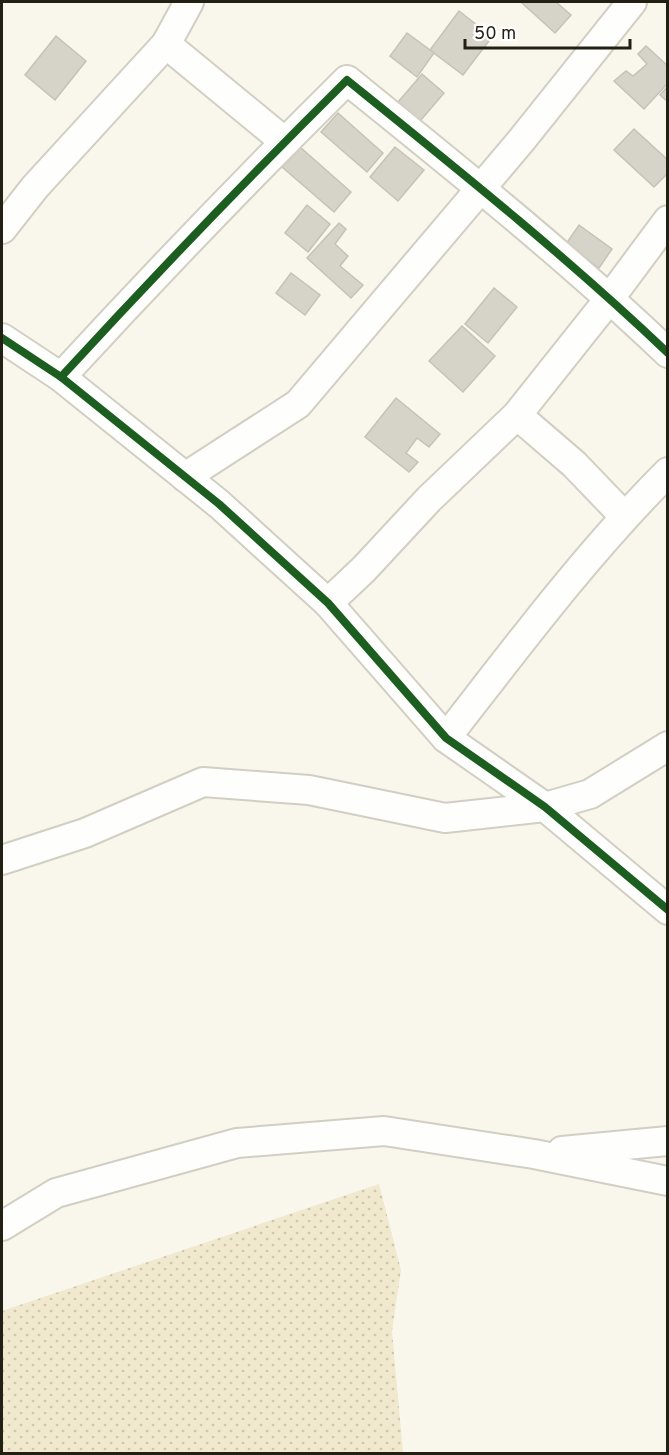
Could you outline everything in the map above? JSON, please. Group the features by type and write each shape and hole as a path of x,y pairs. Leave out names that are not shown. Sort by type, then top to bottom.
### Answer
{"street":[{"path":"2,229 35,187 166,44 189,2"},
{"path":"184,477 298,404 479,187 520,142 632,2"},
{"path":"166,44 285,142"},
{"path":"61,377 347,80 479,187 610,298 668,353"},
{"path":"328,603 364,569 429,499 517,416 668,220"},
{"path":"2,338 61,377 219,504 328,603 446,738 545,807 668,910"},
{"path":"517,416 574,464 624,516"},
{"path":"446,738 546,610 624,516 668,472"},
{"path":"2,860 85,833 203,782 309,790 445,818 545,807 590,794 668,746"},
{"path":"2,1226 56,1194 237,1143 384,1131 534,1154 668,1181"},
{"path":"534,1154 668,1141"}],"shaded area":[{"path":"379,1184 401,1270 392,1331 403,1453 2,1453 2,1311"}],"building":[{"path":"523,2 556,2 571,15 555,33"},
{"path":"459,11 492,37 463,75 430,50"},
{"path":"407,33 434,53 417,77 390,56"},
{"path":"56,36 86,61 55,100 25,75"},
{"path":"646,46 668,66 668,83 644,109 614,81 626,71 633,76 647,64 638,54"},
{"path":"422,74 444,93 415,127 393,108"},
{"path":"668,86 668,102 660,95"},
{"path":"338,113 383,153 367,172 321,132"},
{"path":"634,129 668,160 668,173 654,187 614,150"},
{"path":"300,147 351,192 334,212 282,167"},
{"path":"395,147 424,170 398,201 370,177"},
{"path":"307,205 330,224 308,252 285,233"},
{"path":"339,223 346,229 335,244 348,256 340,266 363,285 351,298 307,258"},
{"path":"579,225 612,249 599,268 566,244"},
{"path":"291,273 320,295 305,315 276,293"},
{"path":"494,288 517,307 488,343 465,324"},
{"path":"462,326 495,356 463,392 429,361"},
{"path":"396,398 440,434 429,447 417,438 406,453 418,462 409,472 365,437"}],"cycle path":[{"path":"61,377 202,227 347,80 550,247 668,353"},
{"path":"2,338 61,377 219,504 328,603 446,738 545,807 668,910"}]}
